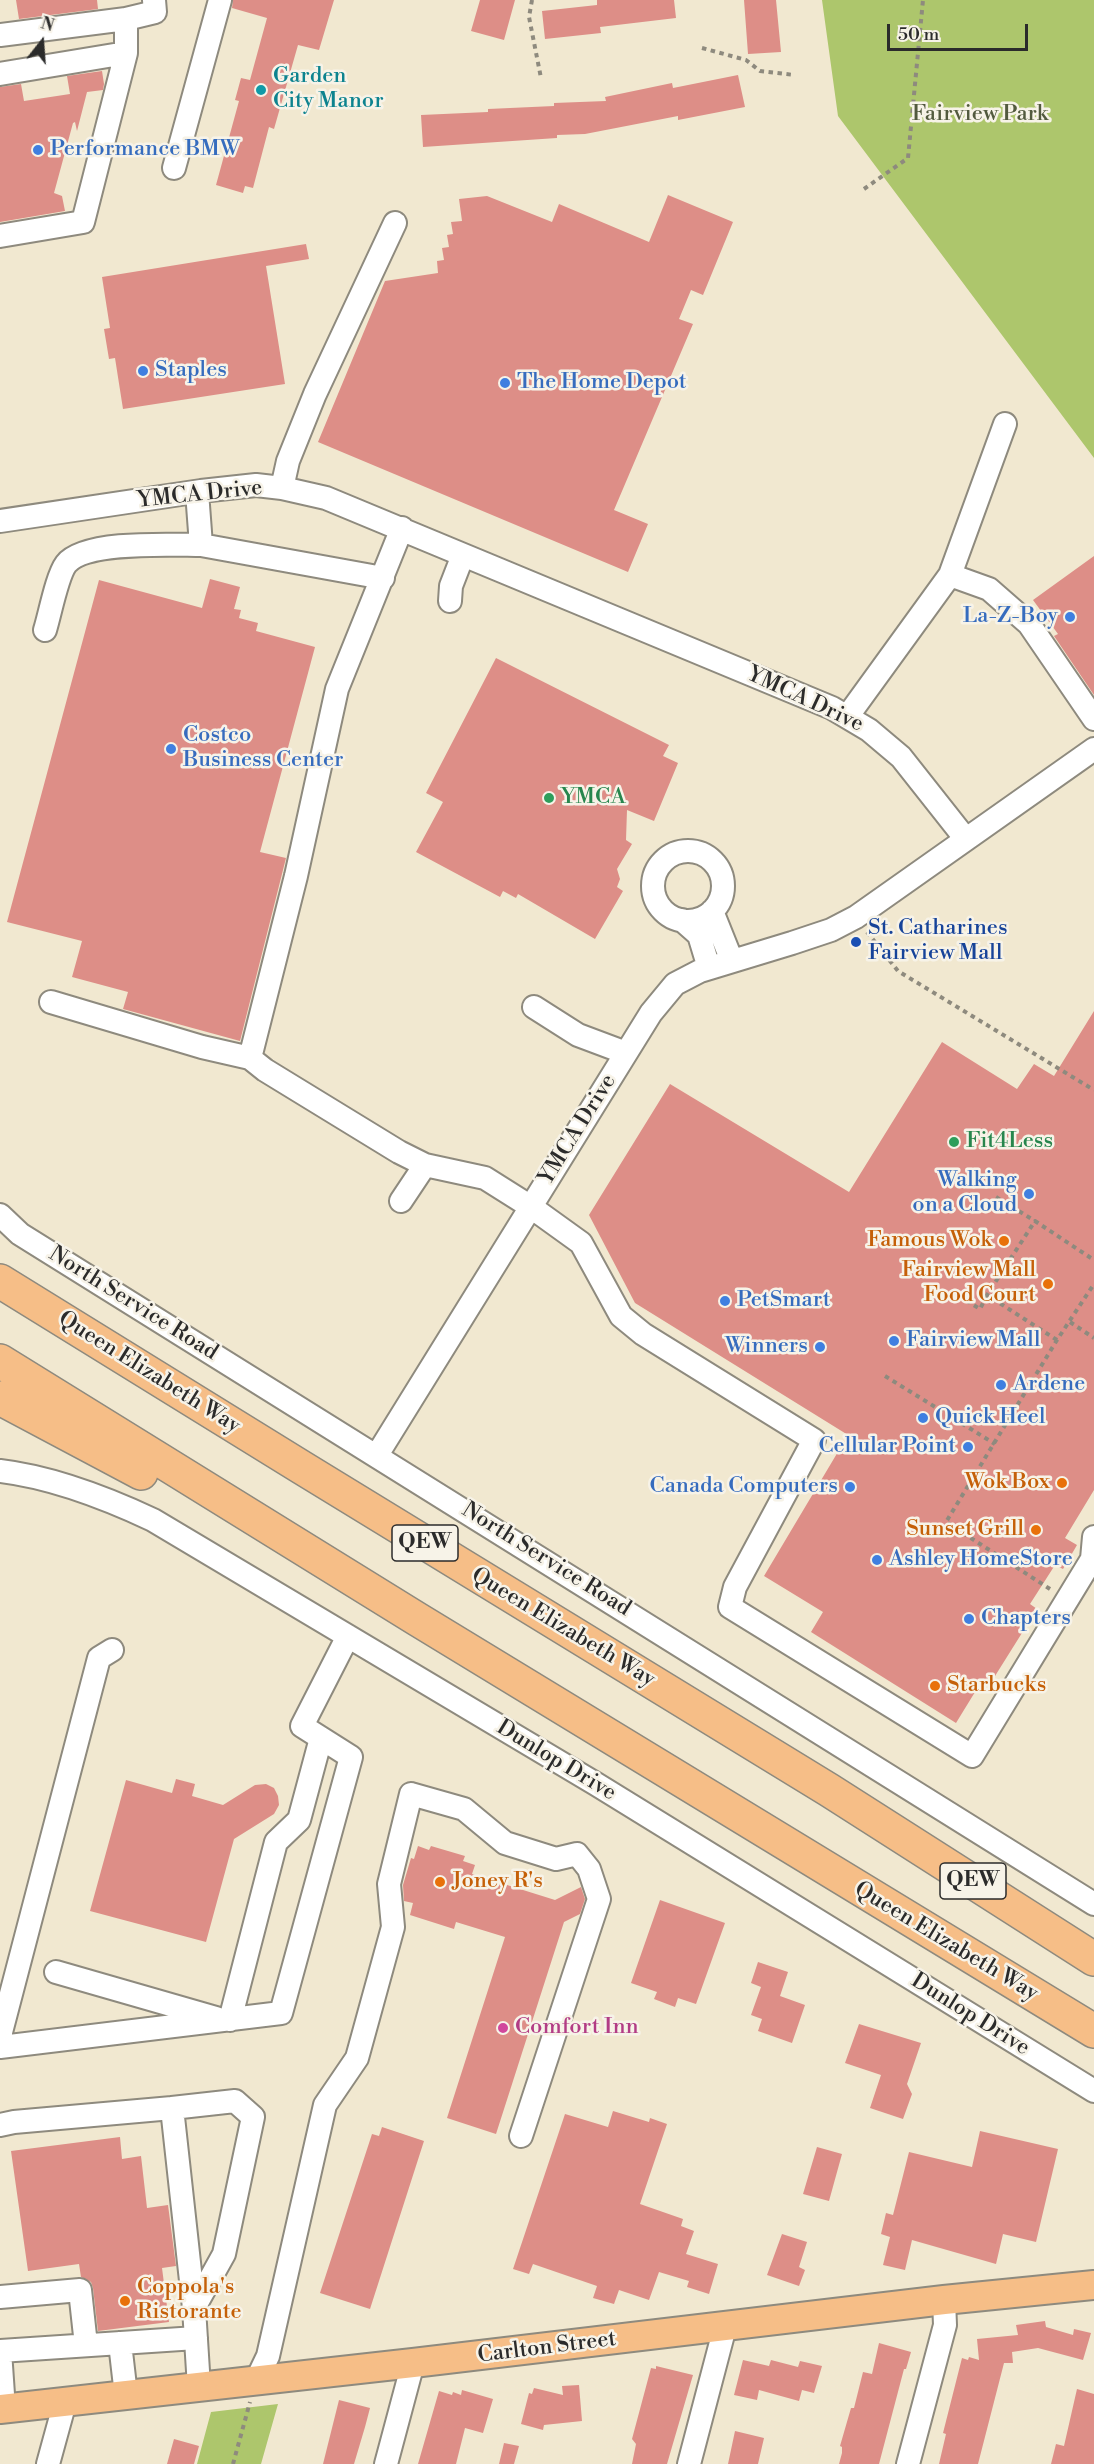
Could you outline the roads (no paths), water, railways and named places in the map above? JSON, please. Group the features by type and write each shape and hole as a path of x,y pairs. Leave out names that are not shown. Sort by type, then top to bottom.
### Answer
{"highway":[{"name":"Queen Elizabeth Way","path":"0,1281 829,1790 1094,1959"},
{"name":"Queen Elizabeth Way","path":"0,1361 417,1619 1094,2031"},
{"path":"0,1398 417,1619"}],"main road":[{"name":"Carlton Street","path":"2,2409 413,2364 944,2300 1094,2285"}],"street":[{"path":"0,35 126,19 154,12 154,0"},
{"path":"174,168 220,0"},
{"path":"0,236 83,222 126,53 126,19"},
{"path":"0,74 126,53"},
{"path":"282,488 288,461 315,394 395,223"},
{"path":"847,717 950,575 1005,424"},
{"name":"YMCA Drive","path":"0,521 256,485 326,498 773,683 847,717 869,730 900,757 965,838 856,917 831,930 709,968 675,984 656,1005 377,1455"},
{"path":"197,492 201,545"},
{"path":"250,1058 296,876 337,689 402,528"},
{"path":"45,630 66,563 93,550 131,545 201,545 382,578"},
{"path":"450,601 451,586 463,555"},
{"path":"950,575 989,589 1029,624 1094,719"},
{"path":"965,838 1094,749"},
{"path":"682,851 702,854 717,867 721,877 721,895 712,911 693,920 682,920 671,916 656,901 653,890 657,870 672,855 682,851"},
{"path":"712,911 732,962"},
{"path":"682,920 699,935 709,968"},
{"path":"51,1002 202,1047 250,1058 265,1070 361,1129 425,1165 485,1178 581,1243 621,1316 643,1334 814,1440 735,1587 730,1607 972,1756 1079,1594 1092,1559 1094,1537"},
{"path":"534,1007 578,1035 626,1053"},
{"path":"401,1201 425,1165"},
{"name":"North Service Road","path":"0,1215 20,1234 1094,1904"},
{"name":"Dunlop Drive","path":"0,1471 17,1473 109,1500 153,1520 586,1778 1094,2091"},
{"path":"0,2047 281,2013 351,1757 302,1726 348,1636"},
{"path":"0,2036 99,1659 112,1650"},
{"path":"228,2021 276,1842 298,1820 321,1738"},
{"path":"256,2381 268,2356 325,2105 357,2058 393,1927 389,1884 411,1794 464,1809 505,1843 556,1859 577,1854 589,1869 599,1899 521,2136"},
{"path":"56,1972 228,2021"},
{"path":"0,2125 235,2101 254,2117 224,2254 194,2308"},
{"path":"172,2108 194,2308 199,2387"},
{"path":"0,2297 80,2290 86,2345"},
{"path":"908,2464 945,2325 944,2300"},
{"path":"689,2464 725,2327"},
{"path":"2,2409 0,2350 196,2338"},
{"path":"120,2343 126,2395"},
{"path":"386,2464 413,2364"},
{"path":"48,2464 65,2402"}],"place":[{"name":"Garden City Manor","path":"261,90"},
{"name":"Performance BMW","path":"38,150"},
{"name":"Staples","path":"143,371"},
{"name":"The Home Depot","path":"505,383"},
{"name":"La-Z-Boy","path":"1070,617"},
{"name":"Costco Business Center","path":"171,749"},
{"name":"YMCA","path":"549,798"},
{"name":"St. Catharines Fairview Mall","path":"856,942"},
{"name":"Fit4Less","path":"954,1142"},
{"name":"Walking on a Cloud","path":"1029,1194"},
{"name":"Famous Wok","path":"1004,1241"},
{"name":"Fairview Mall Food Court","path":"1048,1284"},
{"name":"PetSmart","path":"725,1301"},
{"name":"Fairview Mall","path":"894,1341"},
{"name":"Winners","path":"820,1347"},
{"name":"Ardene","path":"1001,1385"},
{"name":"Quick Heel","path":"923,1418"},
{"name":"Cellular Point","path":"968,1447"},
{"name":"Wok Box","path":"1062,1483"},
{"name":"Canada Computers","path":"850,1487"},
{"name":"Sunset Grill","path":"1036,1530"},
{"name":"Ashley HomeStore","path":"877,1560"},
{"name":"Chapters","path":"969,1619"},
{"name":"Starbucks","path":"935,1686"},
{"name":"Joney R's","path":"440,1882"},
{"name":"Comfort Inn","path":"503,2028"},
{"name":"Coppola's Ristorante","path":"125,2301"}],"park label":[{"name":"Fairview Park","path":"980,115"}]}
